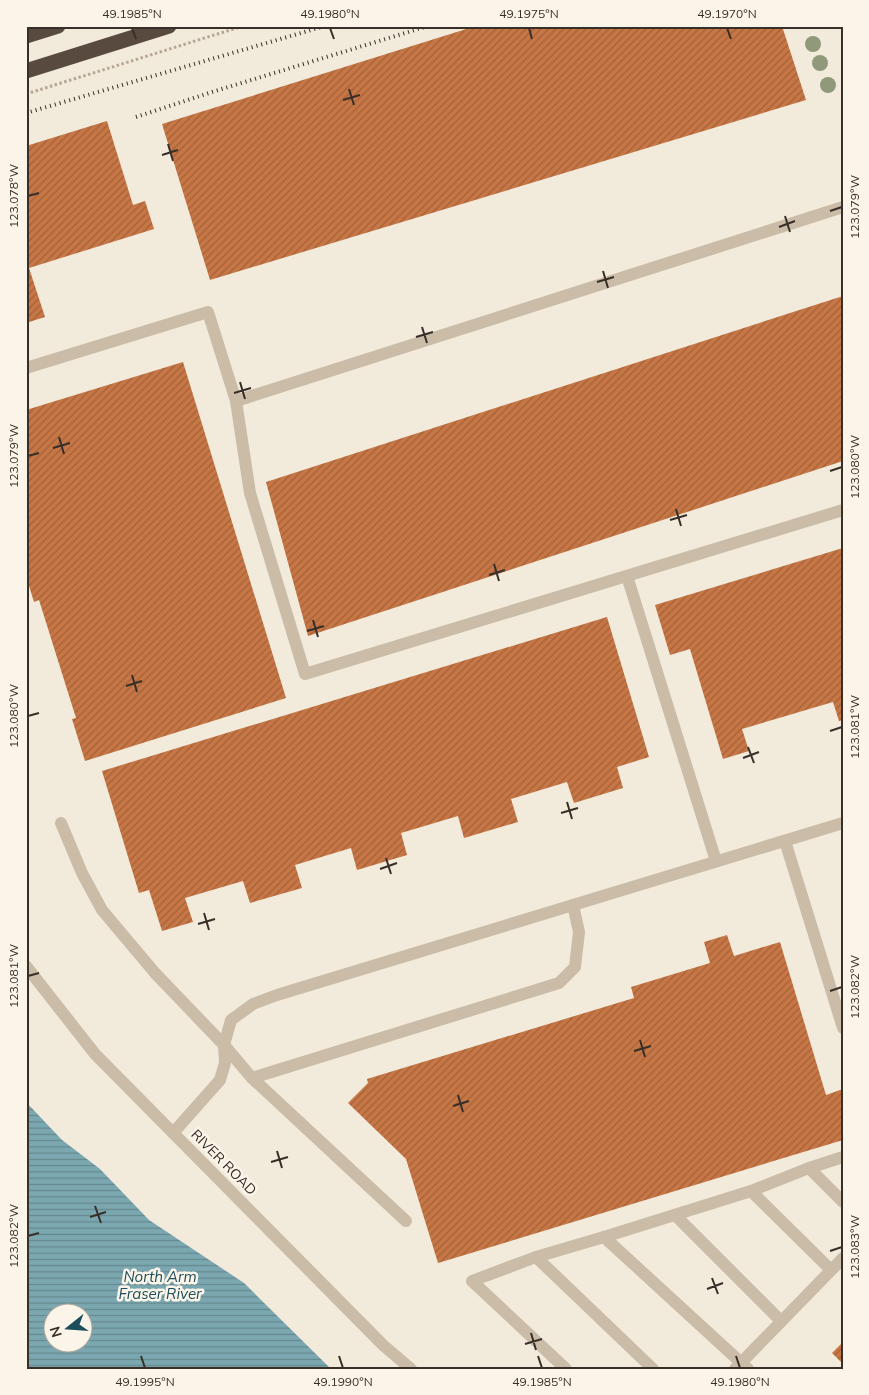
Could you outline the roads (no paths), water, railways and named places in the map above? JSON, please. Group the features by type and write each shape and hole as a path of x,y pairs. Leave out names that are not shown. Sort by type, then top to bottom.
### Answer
{"highway":[{"path":"26,36 58,26"},
{"path":"26,71 169,26"}],"street":[{"path":"236,401 843,207"},
{"path":"26,368 208,312 236,401 250,493 305,674 843,510"},
{"path":"627,576 716,862"},
{"path":"61,823 82,873 102,910 155,973 224,1045 252,1078 406,1221"},
{"path":"173,1133 220,1080 225,1063 224,1045 231,1020 253,1004 277,995 843,823"},
{"path":"785,840 843,1028"},
{"path":"252,1078 559,983 575,967 579,932 573,905"},
{"name":"RIVER ROAD","path":"26,966 95,1054 383,1345 411,1369"},
{"path":"566,1369 472,1281 536,1257 752,1191 809,1168 843,1157"},
{"path":"809,1168 843,1202"},
{"path":"752,1191 831,1270"},
{"path":"675,1215 781,1321"},
{"path":"604,1237 741,1367 781,1321 843,1258"},
{"path":"536,1257 653,1369"}],"water":[{"name":"North Arm Fraser River","path":"26,1064 368,1369 26,1369"}],"railway":[{"path":"26,113 325,26"},
{"path":"136,117 428,26"}]}
